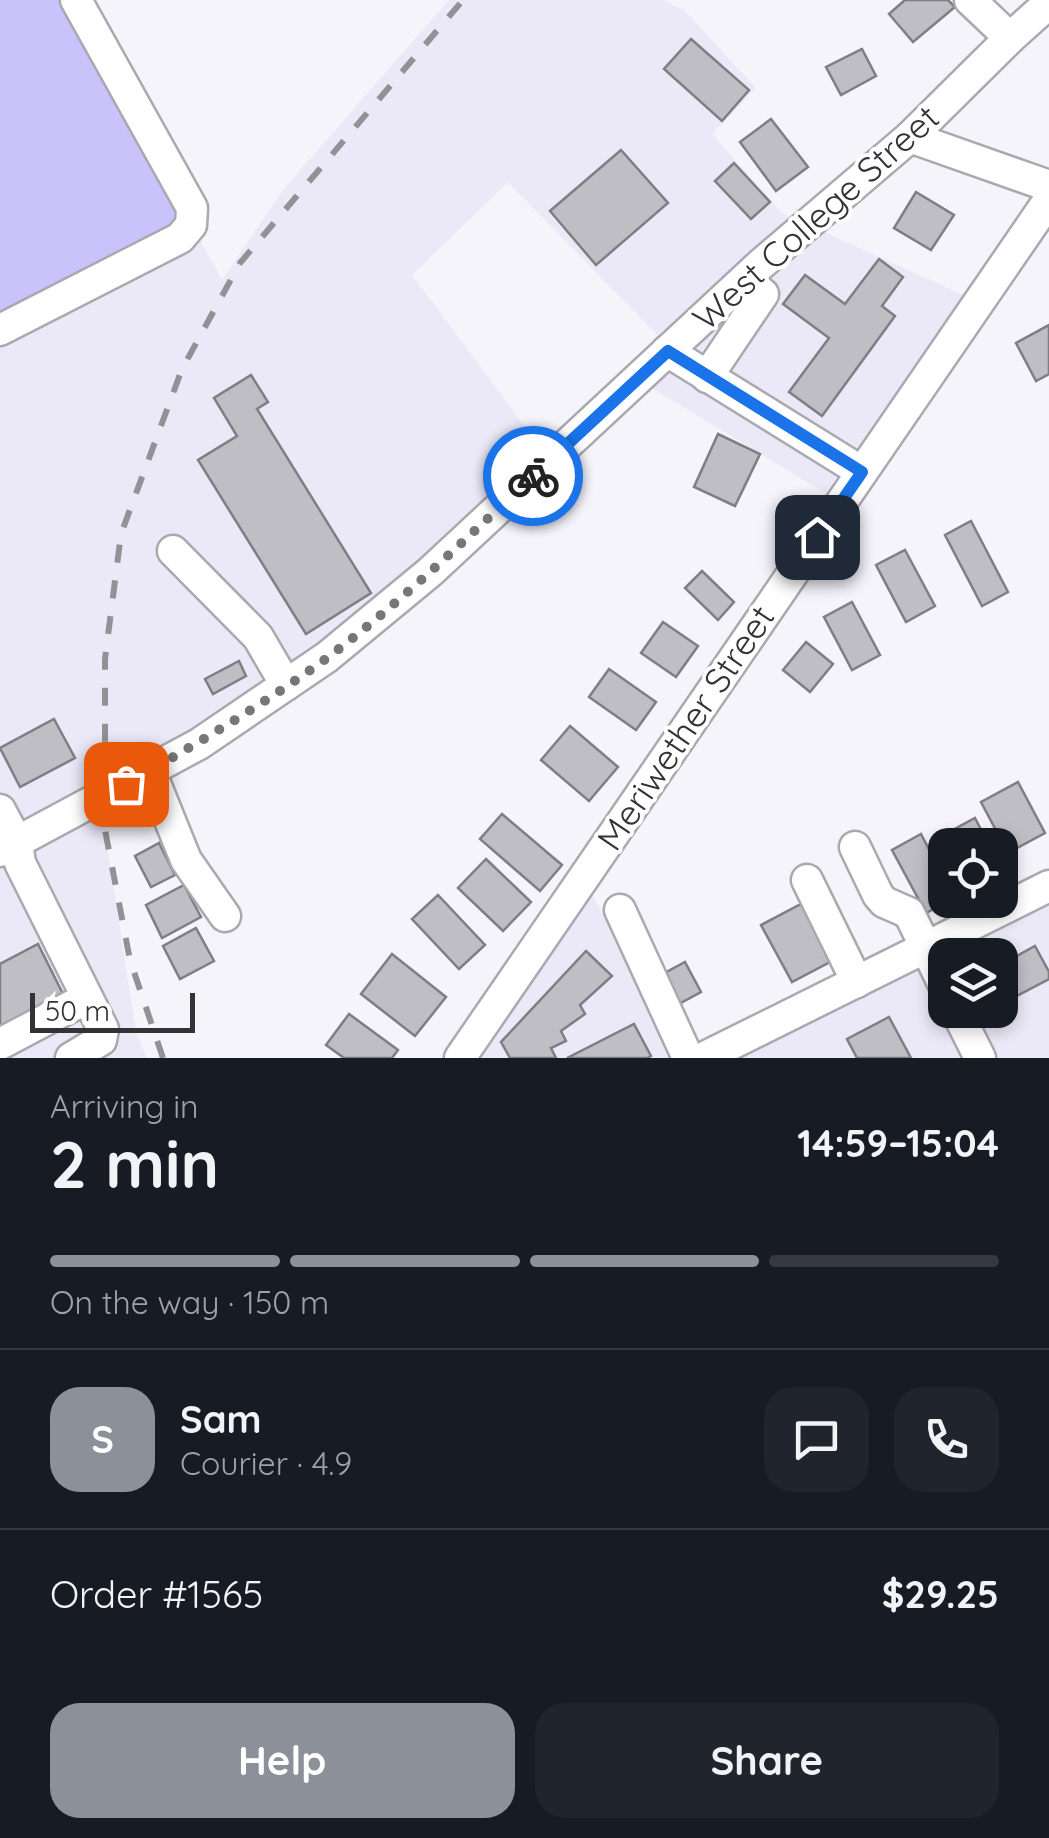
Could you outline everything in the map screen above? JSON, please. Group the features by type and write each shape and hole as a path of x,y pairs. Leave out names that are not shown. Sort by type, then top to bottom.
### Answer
{"street":[{"path":"0,330 180,238 191,225 192,208 76,0"},
{"path":"970,0 1010,38"},
{"name":"West College Street","path":"8,847 200,744 327,658 430,572 745,280 910,138 1049,3"},
{"path":"910,138 1049,186"},
{"name":"Meriwether Street","path":"460,1058 1049,200"},
{"path":"707,377 762,294 745,280"},
{"path":"668,351 862,472"},
{"path":"173,550 258,637 286,685"},
{"path":"150,771 186,860 224,916"},
{"path":"0,810 8,847 20,863 103,1029 102,1040 72,1058"},
{"path":"855,847 878,895 908,913 928,952"},
{"path":"807,880 857,982"},
{"path":"704,1058 764,1045 857,982 1049,886"},
{"path":"620,910 688,1058"},
{"path":"0,1044 86,999"},
{"path":"965,1028 980,1058"}],"shaded area":[{"path":"0,0 69,0 192,226 0,328"},
{"path":"449,0 663,0 685,11 756,88 712,134 782,213 968,297 825,493 624,371 660,338 508,182 412,275 544,452 328,644 100,800 136,1032 147,1058 0,1058 0,328 192,226 222,280 283,190"},
{"path":"1049,888 1049,1058 703,1058 928,947 928,1028 1018,1028 1018,938 947,938 988,918 1018,918 1018,903"},
{"path":"589,889 683,1058 457,1058"}],"building":[{"path":"905,0 948,0 955,7 913,42 889,14"},
{"path":"691,39 749,90 722,121 664,69"},
{"path":"862,49 876,76 841,95 826,67"},
{"path":"771,119 808,167 776,191 740,142"},
{"path":"621,150 668,203 596,265 550,211"},
{"path":"734,163 770,202 751,219 715,181"},
{"path":"916,192 954,215 931,250 894,228"},
{"path":"879,259 903,277 882,306 895,316 822,416 789,392 829,338 783,304 805,275 845,304"},
{"path":"1049,325 1049,374 1036,381 1016,343"},
{"path":"251,375 268,402 257,409 371,593 306,634 198,460 237,436 214,398"},
{"path":"718,434 760,454 735,506 694,487"},
{"path":"971,521 1008,592 982,606 945,535"},
{"path":"905,550 935,606 906,622 876,565"},
{"path":"702,571 734,602 718,620 685,588"},
{"path":"852,602 880,655 852,670 824,617"},
{"path":"663,622 698,646 676,677 641,653"},
{"path":"806,642 833,664 810,692 783,670"},
{"path":"239,661 246,676 213,694 205,679"},
{"path":"609,669 656,702 636,730 589,697"},
{"path":"54,719 75,758 20,787 0,748"},
{"path":"570,726 618,767 589,801 541,760"},
{"path":"1018,782 1045,833 1018,848 1018,828 995,828 981,802"},
{"path":"502,814 562,865 540,891 480,839"},
{"path":"975,818 980,828 956,828"},
{"path":"921,834 928,847 928,912 926,913 892,850"},
{"path":"159,843 175,875 151,887 135,856"},
{"path":"486,859 531,902 503,931 458,888"},
{"path":"184,885 201,917 162,938 146,905"},
{"path":"438,895 485,945 459,969 412,919"},
{"path":"801,904 832,961 792,982 761,925"},
{"path":"196,928 214,961 180,979 163,946"},
{"path":"38,944 65,998 0,1031 0,964"},
{"path":"1035,946 1049,979 1018,995 1018,955"},
{"path":"586,951 612,976 580,1005 585,1014 561,1031 566,1041 551,1048 556,1058 510,1058 501,1042"},
{"path":"392,954 446,997 415,1036 361,994"},
{"path":"685,962 701,992 677,1005 661,975"},
{"path":"349,1014 398,1050 392,1058 344,1058 326,1045"},
{"path":"889,1017 911,1058 857,1058 847,1039"},
{"path":"634,1024 651,1056 567,1058"}],"railway":[{"path":"163,1058 130,960 105,830 105,659 121,534 182,369 240,263 463,0"}],"way so far":[{"path":"126,784 200,744 327,658 430,572 533,476"}],"route":[{"path":"533,476 668,351 862,472 817,537"}]}
